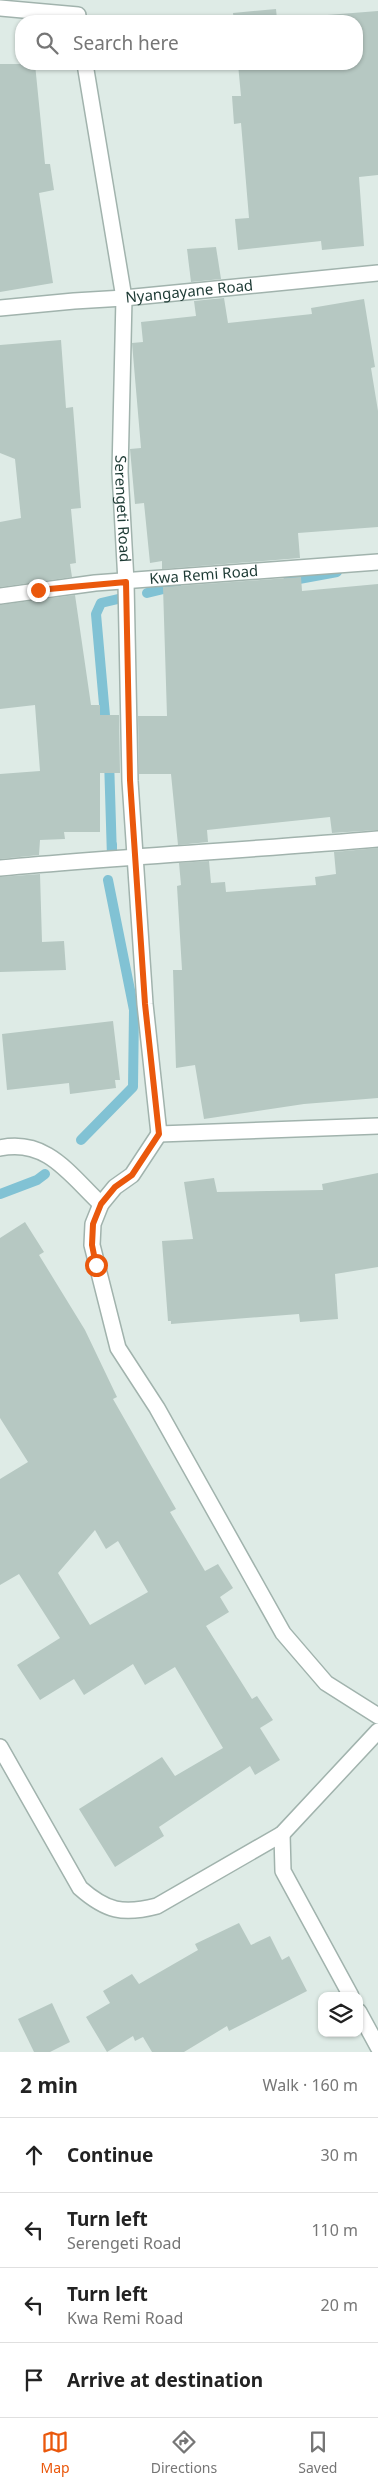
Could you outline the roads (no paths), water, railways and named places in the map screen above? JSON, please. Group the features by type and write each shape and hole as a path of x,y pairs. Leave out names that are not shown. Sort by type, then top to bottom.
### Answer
{"street":[{"path":"0,8 78,12"},
{"name":"Serengeti Road","path":"86,70 124,298 120,472 126,582 130,780 145,1004 159,1134"},
{"name":"Nyangayane Road","path":"0,308 378,273"},
{"name":"Kwa Remi Road","path":"0,596 95,583 378,562"},
{"path":"0,868 112,857 135,858 378,839"},
{"path":"378,1126 159,1134 132,1175 115,1187 101,1204 93,1224 92,1245 118,1348 157,1408 284,1633 326,1683 378,1716"},
{"path":"0,1148 27,1146 41,1150 54,1159 101,1204"},
{"path":"0,1747 80,1888 96,1902 115,1910 136,1912 156,1906 282,1834 355,1753 378,1731"},
{"path":"282,1834 283,1871 349,1992"},
{"path":"363,2019 378,2047"}],"waterway":[{"path":"288,581 337,572"},
{"path":"147,593 176,586"},
{"path":"106,727 96,614 101,603 118,599"},
{"path":"109,759 112,857 112,844"},
{"path":"81,1140 133,1087 134,1010 108,880"},
{"path":"0,1194 37,1180 45,1174"}]}
